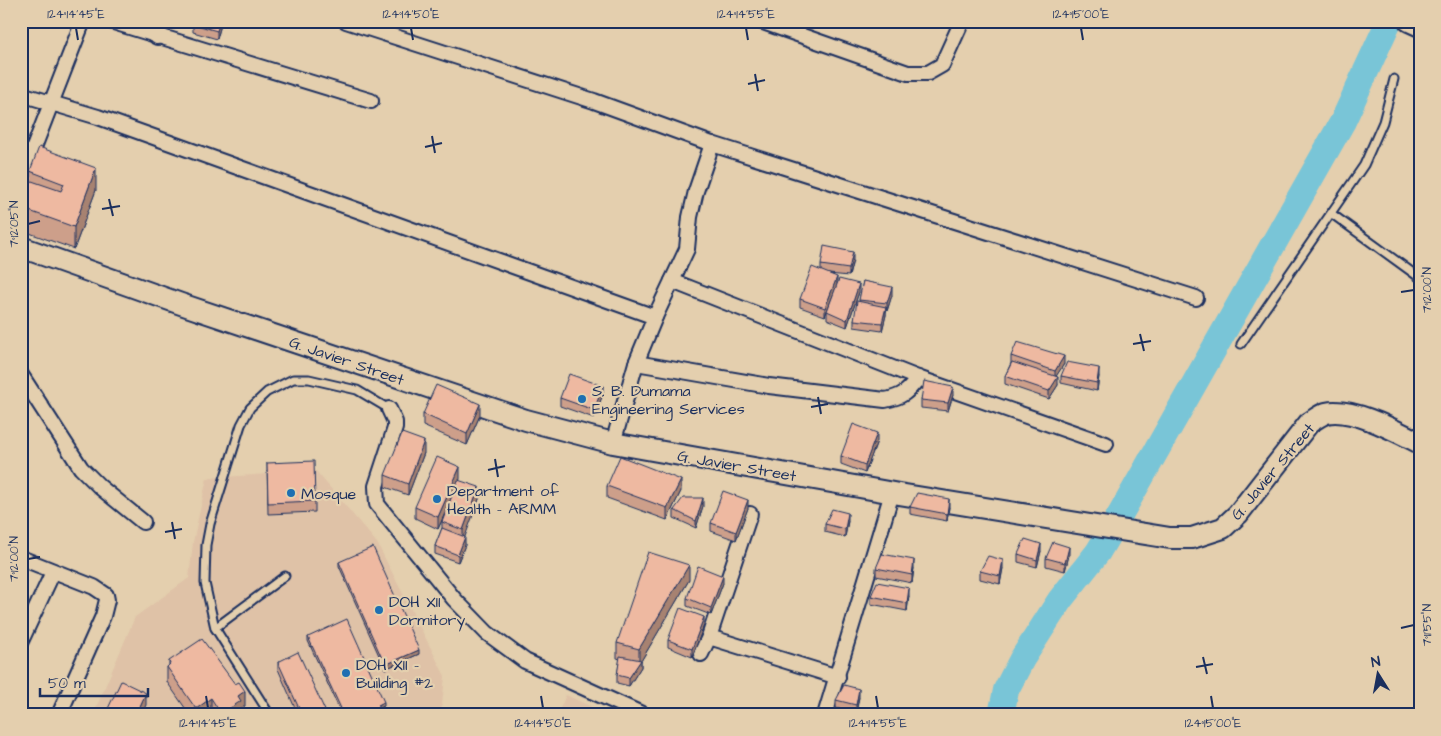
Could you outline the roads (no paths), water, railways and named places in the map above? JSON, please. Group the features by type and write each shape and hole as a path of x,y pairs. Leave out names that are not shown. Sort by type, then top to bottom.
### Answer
{"street":[{"path":"21,181 83,21"},
{"path":"110,21 157,37 371,101"},
{"path":"157,37 162,21"},
{"path":"346,21 594,101 712,144 1196,298"},
{"path":"760,21 908,73 928,73 942,64 962,21"},
{"path":"1410,22 1420,26"},
{"path":"21,94 98,117 655,316"},
{"path":"613,443 636,363 655,316 687,249 692,208 712,144"},
{"name":"G. Javier Street","path":"21,247 181,304 526,420 613,443 1140,534 1192,538 1223,528 1238,514 1309,423 1325,413 1340,412 1358,416 1419,440"},
{"path":"672,281 918,378 1106,444"},
{"path":"636,363 769,386 885,400 899,398 909,390 918,378"},
{"path":"21,375 81,468 100,487 143,522"},
{"path":"389,409 395,422 395,428 376,486 377,504 454,599 487,633 525,660 644,715"},
{"path":"825,715 838,677 892,492"},
{"path":"701,654 709,637 750,514"},
{"path":"21,558 103,591 107,600 103,616 59,715"},
{"path":"21,641 53,572"},
{"path":"709,637 838,677"}],"lane":[{"path":"1241,344 1364,165 1383,122 1394,79"},
{"path":"1332,214 1420,278"},
{"path":"270,715 215,628 205,583 206,545 227,467 241,426 250,408 279,385 293,379 309,379 357,390 389,409"},
{"path":"215,628 285,576"}],"waterway":[{"path":"1001,715 1006,690 1022,659 1060,600 1098,552 1121,513 1343,121 1389,21"}],"place":[{"name":"S. B. Dumama Engineering Services","path":"582,399"},
{"name":"Mosque","path":"291,493"},
{"name":"Department of Health - ARMM","path":"437,499"},
{"name":"DOH XII Dormitory","path":"379,610"},
{"name":"DOH XII - Building #2","path":"346,673"}]}
